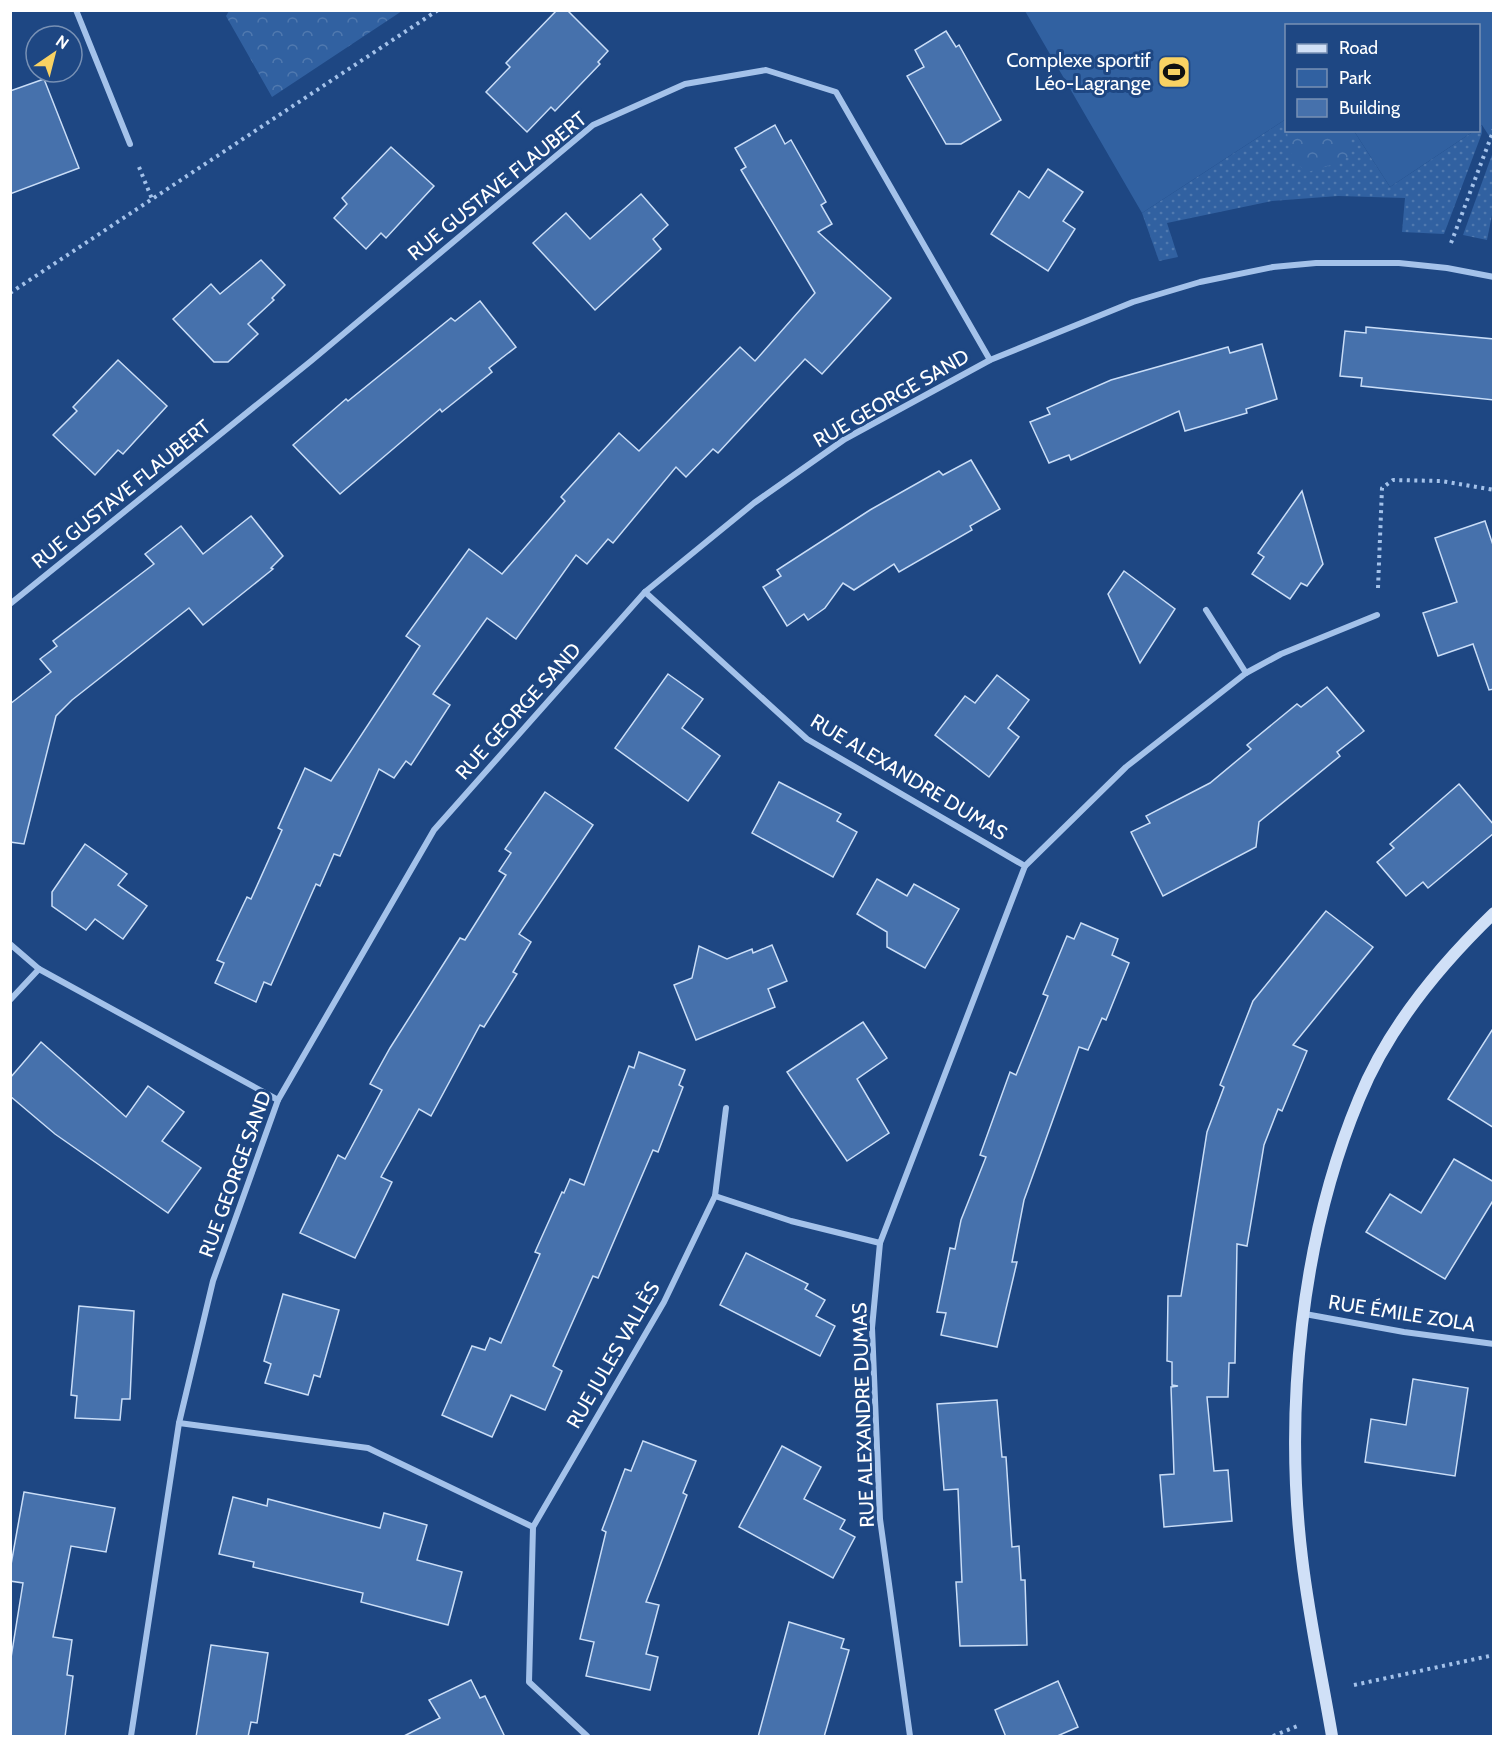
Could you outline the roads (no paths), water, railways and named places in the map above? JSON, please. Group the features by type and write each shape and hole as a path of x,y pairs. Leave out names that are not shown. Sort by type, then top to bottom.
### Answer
{"street":[{"path":"76,10 130,144"},
{"name":"RUE GUSTAVE FLAUBERT","path":"10,604 311,361 593,125 685,84 766,70 836,92 990,360"},
{"name":"RUE GEORGE SAND","path":"130,1737 179,1424 213,1281 278,1100 434,830 645,592 754,503 845,440 990,360 1132,302 1200,282 1273,267 1360,262 1447,268 1494,277"},
{"name":"RUE ALEXANDRE DUMAS","path":"645,592 807,739 1025,866"},
{"path":"1206,610 1246,673"},
{"name":"RUE ALEXANDRE DUMAS","path":"910,1737 880,1519 872,1328 880,1243 1025,866 1126,767 1246,673 1281,654 1377,615"},
{"path":"1332,1737 1301,1556 1295,1483 1295,1393 1315,1246 1334,1168 1359,1097 1385,1048 1420,994 1457,948 1494,913"},
{"path":"10,944 39,969 278,1100"},
{"path":"10,1000 39,969"},
{"name":"RUE JULES VALLÈS","path":"587,1737 529,1682 533,1527 664,1302 715,1196 726,1108"},
{"path":"715,1196 791,1221 880,1243"},
{"name":"RUE ÉMILE ZOLA","path":"1305,1314 1404,1332 1494,1344"},
{"path":"179,1424 368,1448 533,1527"}],"place":[{"name":"Complexe sportif Léo-Lagrange","path":"1174,72"}]}
